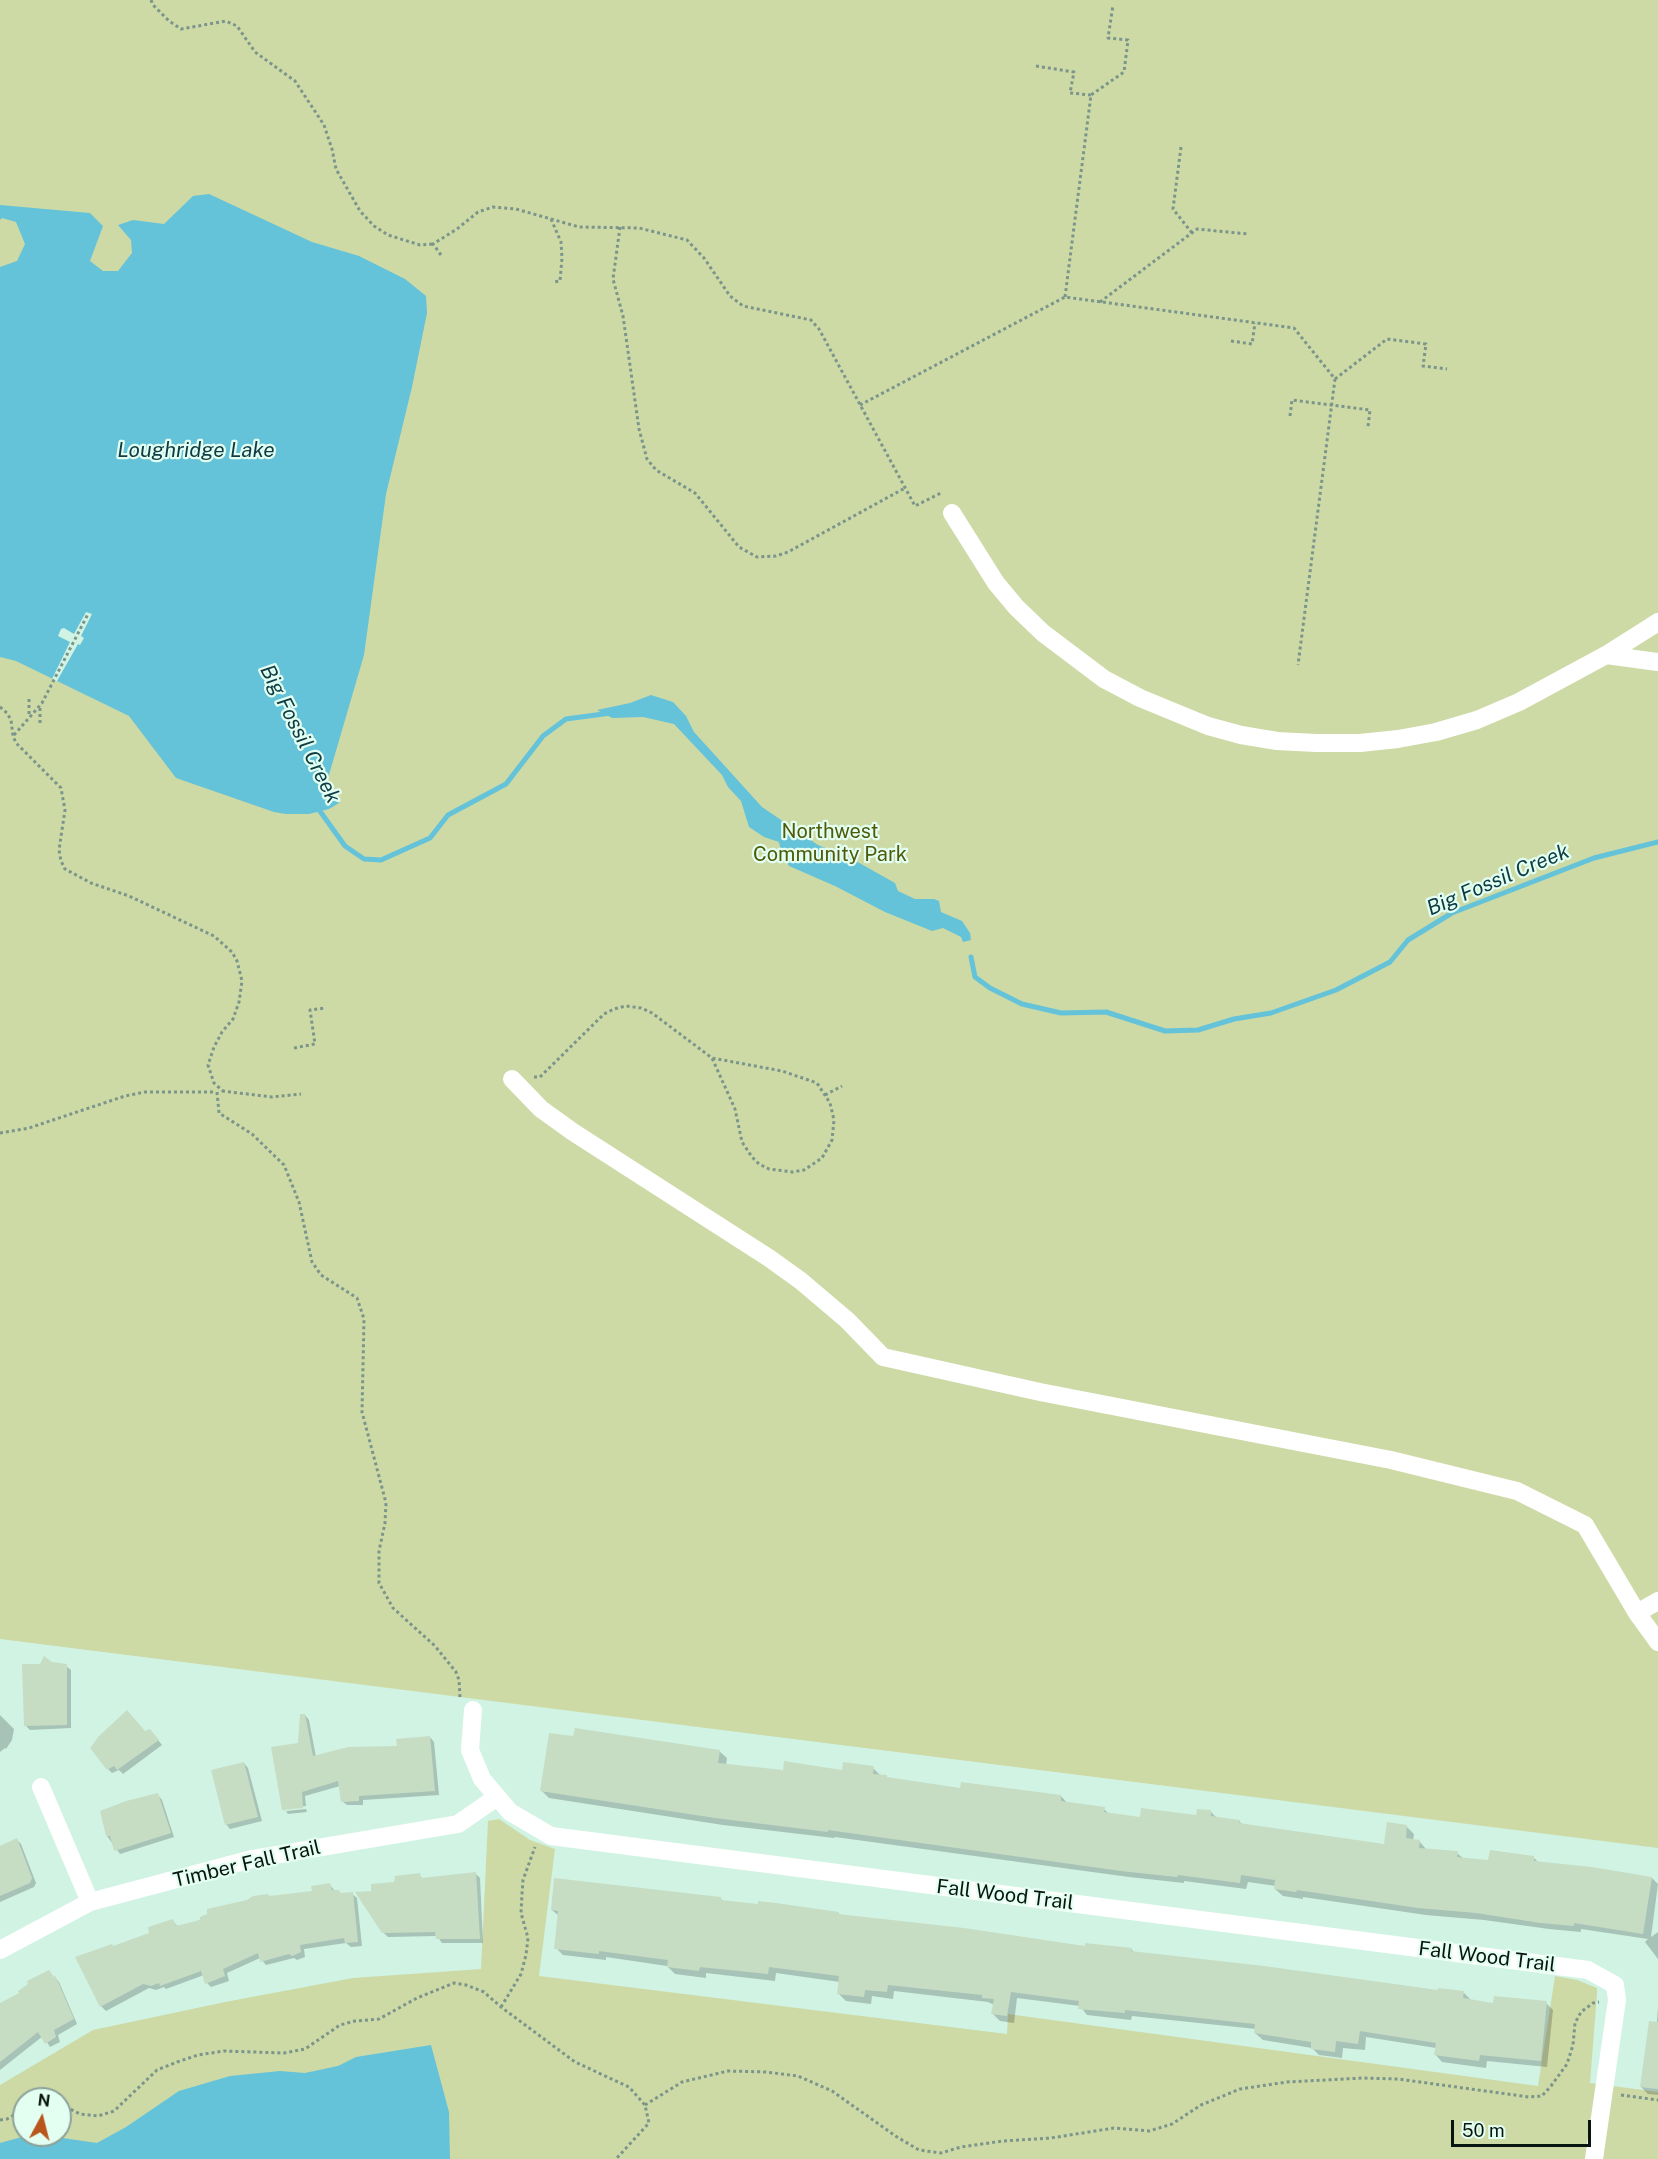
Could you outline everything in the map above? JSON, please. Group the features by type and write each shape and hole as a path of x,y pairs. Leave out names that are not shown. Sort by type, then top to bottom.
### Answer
{"street":[{"path":"952,513 996,583 1016,607 1043,633 1104,679 1140,698 1208,726 1277,741 1316,744 1360,743 1436,732 1477,720 1519,702 1606,655 1658,622"},
{"path":"1606,655 1658,662"},
{"path":"512,1079 541,1108 573,1132 801,1281 847,1320 883,1357 1040,1392 1391,1460 1516,1491 1585,1525 1637,1613 1658,1642"},
{"path":"1637,1613 1658,1601"},
{"name":"Fall Wood Trail","path":"467,1708 471,1750 482,1779 510,1812 551,1836 1588,1970 1616,1992"},
{"path":"41,1786 90,1902"},
{"name":"Timber Fall Trail","path":"0,1950 90,1902 252,1859 458,1824 497,1797"},
{"path":"1594,2159 1607,2101 1616,1992"}],"path":[{"path":"151,0 169,21 181,29 226,21 237,26 255,52 295,81 324,125 336,169 360,211 374,226 388,235 420,245 433,244 478,212 493,207 516,209 579,226 639,228 687,240 704,258 730,296 743,306 810,320 819,329 915,506 941,493"},
{"path":"1036,66 1074,72 1070,93 1091,95 1124,72 1128,40 1108,38 1113,5"},
{"path":"1065,297 1091,95"},
{"path":"1181,147 1173,209 1192,233"},
{"path":"551,219 561,242 562,258 560,281 553,282"},
{"path":"620,227 613,279 623,316 639,429 647,459 656,470 695,494 739,547 757,556 776,556 788,552 905,488"},
{"path":"1100,302 1197,229 1248,234"},
{"path":"433,244 441,255"},
{"path":"860,405 1065,297 1294,328 1335,379"},
{"path":"1231,341 1252,344 1255,323"},
{"path":"1298,665 1335,379 1387,339 1426,344 1424,366 1447,369"},
{"path":"1290,416 1292,400 1370,410 1368,427"},
{"path":"13,736 40,705 88,614"},
{"path":"29,699 29,717"},
{"path":"40,705 40,723"},
{"path":"0,707 12,720 13,736 25,754 54,778 61,788 65,810 59,850 65,869 91,883 129,896 214,936 232,952 242,981 239,1002 233,1019 222,1032 214,1047 208,1065 214,1083 223,1091"},
{"path":"512,1079 524,1076 540,1077 604,1014 626,1006 641,1008 652,1013 712,1058 782,1071 817,1083 830,1103 834,1120 832,1140 827,1151 814,1165 793,1172 769,1169 752,1157 742,1142 735,1109 712,1058"},
{"path":"294,1048 315,1044 310,1010 326,1008"},
{"path":"825,1095 842,1086"},
{"path":"0,1133 29,1128 115,1099 145,1092 223,1091 272,1097 301,1094"},
{"path":"217,1092 219,1113 252,1134 284,1165 300,1202 312,1262 321,1275 357,1298 364,1319 362,1412 386,1503 385,1523 379,1551 379,1583 393,1608 435,1646 456,1672 467,1708"},
{"path":"501,2007 521,1974 526,1955 528,1938 521,1913 522,1894 528,1864 541,1830"},
{"path":"72,2110 80,2114 98,2116 114,2111 157,2070 198,2055 224,2051 284,2052 305,2049 340,2025 355,2020 379,2019 417,1998 454,1983 466,1984 484,1992 575,2062 629,2087 645,2105 650,2122 616,2159"},
{"path":"645,2105 682,2082 728,2071 798,2076 832,2091 897,2138 919,2150 941,2153 1003,2140 1051,2138 1114,2128 1149,2131 1172,2124 1201,2105 1240,2089 1287,2082 1363,2078 1398,2079 1529,2097 1542,2096 1567,2064 1574,2044 1575,2023 1581,2012 1593,2003 1616,1992"},
{"path":"1607,2101 1658,2100"}],"green space":[{"name":"Northwest Community Park","path":"0,0 1658,0 1658,1848 0,1639"},
{"path":"499,1819 530,1840 555,1849 539,1976 1007,2034 1008,2014 1538,2086 1555,1976 1577,1980 1597,1988 1590,2083 1658,2092 1658,2159 0,2159 0,2085 93,2030 353,1978 481,1969 488,1821"}],"water":[{"name":"Loughridge Lake","path":"209,194 312,242 359,256 405,279 426,296 427,313 386,494 364,655 326,785 339,803 329,809 309,814 274,812 176,778 129,716 16,661 0,657 0,267 17,261 25,244 16,222 2,218 0,220 0,205 90,213 103,226 90,261 103,271 118,271 132,253 131,240 118,225 133,220 164,224 193,196"},
{"path":"651,695 673,702 686,716 694,732 762,807 818,845 854,860 895,883 898,891 915,899 939,901 941,912 962,921 970,933 971,940 963,942 961,937 943,928 932,931 885,912 835,886 789,866 779,842 764,837 749,827 741,801 728,787 722,775 674,724 643,717 612,718 597,710 630,703"},
{"path":"431,2045 449,2112 450,2159 0,2159 0,2143 12,2140 12,2147 72,2147 72,2139 97,2143 126,2127 179,2091 230,2076 280,2071 305,2073 338,2066 356,2057"}],"pier":[{"path":"86,612 92,614 81,636 84,638 80,645 78,644 57,681 54,681 52,679 70,642 58,636 61,629 64,628 74,634"}],"building":[{"path":"44,1656 52,1662 67,1664 67,1725 24,1726 22,1664 40,1664"},
{"path":"127,1710 145,1731 150,1729 159,1740 117,1770 114,1766 107,1770 90,1748 99,1736"},
{"path":"300,1714 305,1714 313,1756 348,1747 397,1746 396,1739 430,1736 435,1791 359,1796 359,1801 341,1802 338,1781 302,1792 303,1808 282,1810 271,1747 298,1743"},
{"path":"575,1728 720,1750 718,1763 783,1770 784,1761 842,1770 843,1762 874,1766 873,1774 887,1775 887,1777 960,1788 961,1782 1061,1795 1061,1801 1105,1807 1104,1812 1140,1817 1141,1808 1196,1815 1197,1809 1211,1810 1211,1816 1240,1820 1239,1823 1384,1844 1387,1822 1407,1825 1406,1838 1420,1840 1419,1848 1458,1851 1457,1857 1488,1860 1490,1850 1534,1856 1534,1861 1592,1867 1652,1877 1643,1934 1574,1923 1574,1926 1541,1923 1297,1890 1296,1892 1274,1889 1275,1880 1241,1875 1240,1883 1121,1871 828,1830 828,1832 715,1818 540,1791 549,1733 573,1736"},
{"path":"244,1762 258,1817 225,1825 211,1770"},
{"path":"158,1793 171,1833 114,1851 110,1836 106,1836 100,1811 126,1801"},
{"path":"17,1838 32,1878 30,1883 0,1896 0,1846"},
{"path":"476,1872 480,1939 436,1939 435,1932 382,1933 355,1892 371,1891 371,1884 394,1882 395,1876 420,1873 421,1878"},
{"path":"554,1878 721,1897 721,1900 758,1904 758,1901 776,1903 839,1912 838,1914 964,1928 1085,1946 1085,1943 1132,1948 1131,1951 1264,1966 1438,1990 1438,1988 1464,1991 1463,1998 1493,2003 1494,1996 1547,2001 1541,2061 1480,2055 1479,2061 1434,2055 1436,2043 1360,2031 1358,2044 1336,2041 1335,2052 1311,2049 1311,2042 1254,2033 1255,2024 1125,2010 1125,2013 1078,2009 1079,2001 1011,1992 1007,2016 991,2014 994,1999 982,1998 982,1995 888,1985 887,1992 865,1990 864,1997 837,1994 839,1976 769,1967 768,1974 700,1967 699,1971 667,1967 668,1960 599,1951 599,1954 554,1949 558,1911 551,1910"},
{"path":"330,1883 332,1890 339,1890 340,1893 353,1892 358,1942 345,1943 344,1938 300,1945 301,1952 292,1956 289,1954 260,1962 258,1953 223,1969 225,1976 205,1984 201,1971 160,1986 159,1983 151,1986 143,1984 100,2007 75,1957 149,1933 148,1927 173,1919 176,1926 200,1920 200,1917 207,1914 207,1909 247,1900 253,1896 312,1891 311,1886"},
{"path":"49,1970 54,1977 55,1975 74,2019 54,2030 56,2037 45,2044 38,2032 0,2062 0,2003 19,1993 18,1991 28,1984 27,1981"},
{"path":"1649,2021 1658,2022 1658,2089 1640,2087"}],"waterway":[{"name":"Big Fossil Creek","path":"317,807 345,846 364,859 381,860 430,838 448,815 506,784 543,736 566,719 611,713"},
{"name":"Big Fossil Creek","path":"971,957 975,977 990,988 1022,1004 1061,1013 1106,1012 1165,1031 1198,1030 1234,1019 1271,1013 1336,990 1390,962 1408,940 1452,913 1594,858 1658,842"}]}
